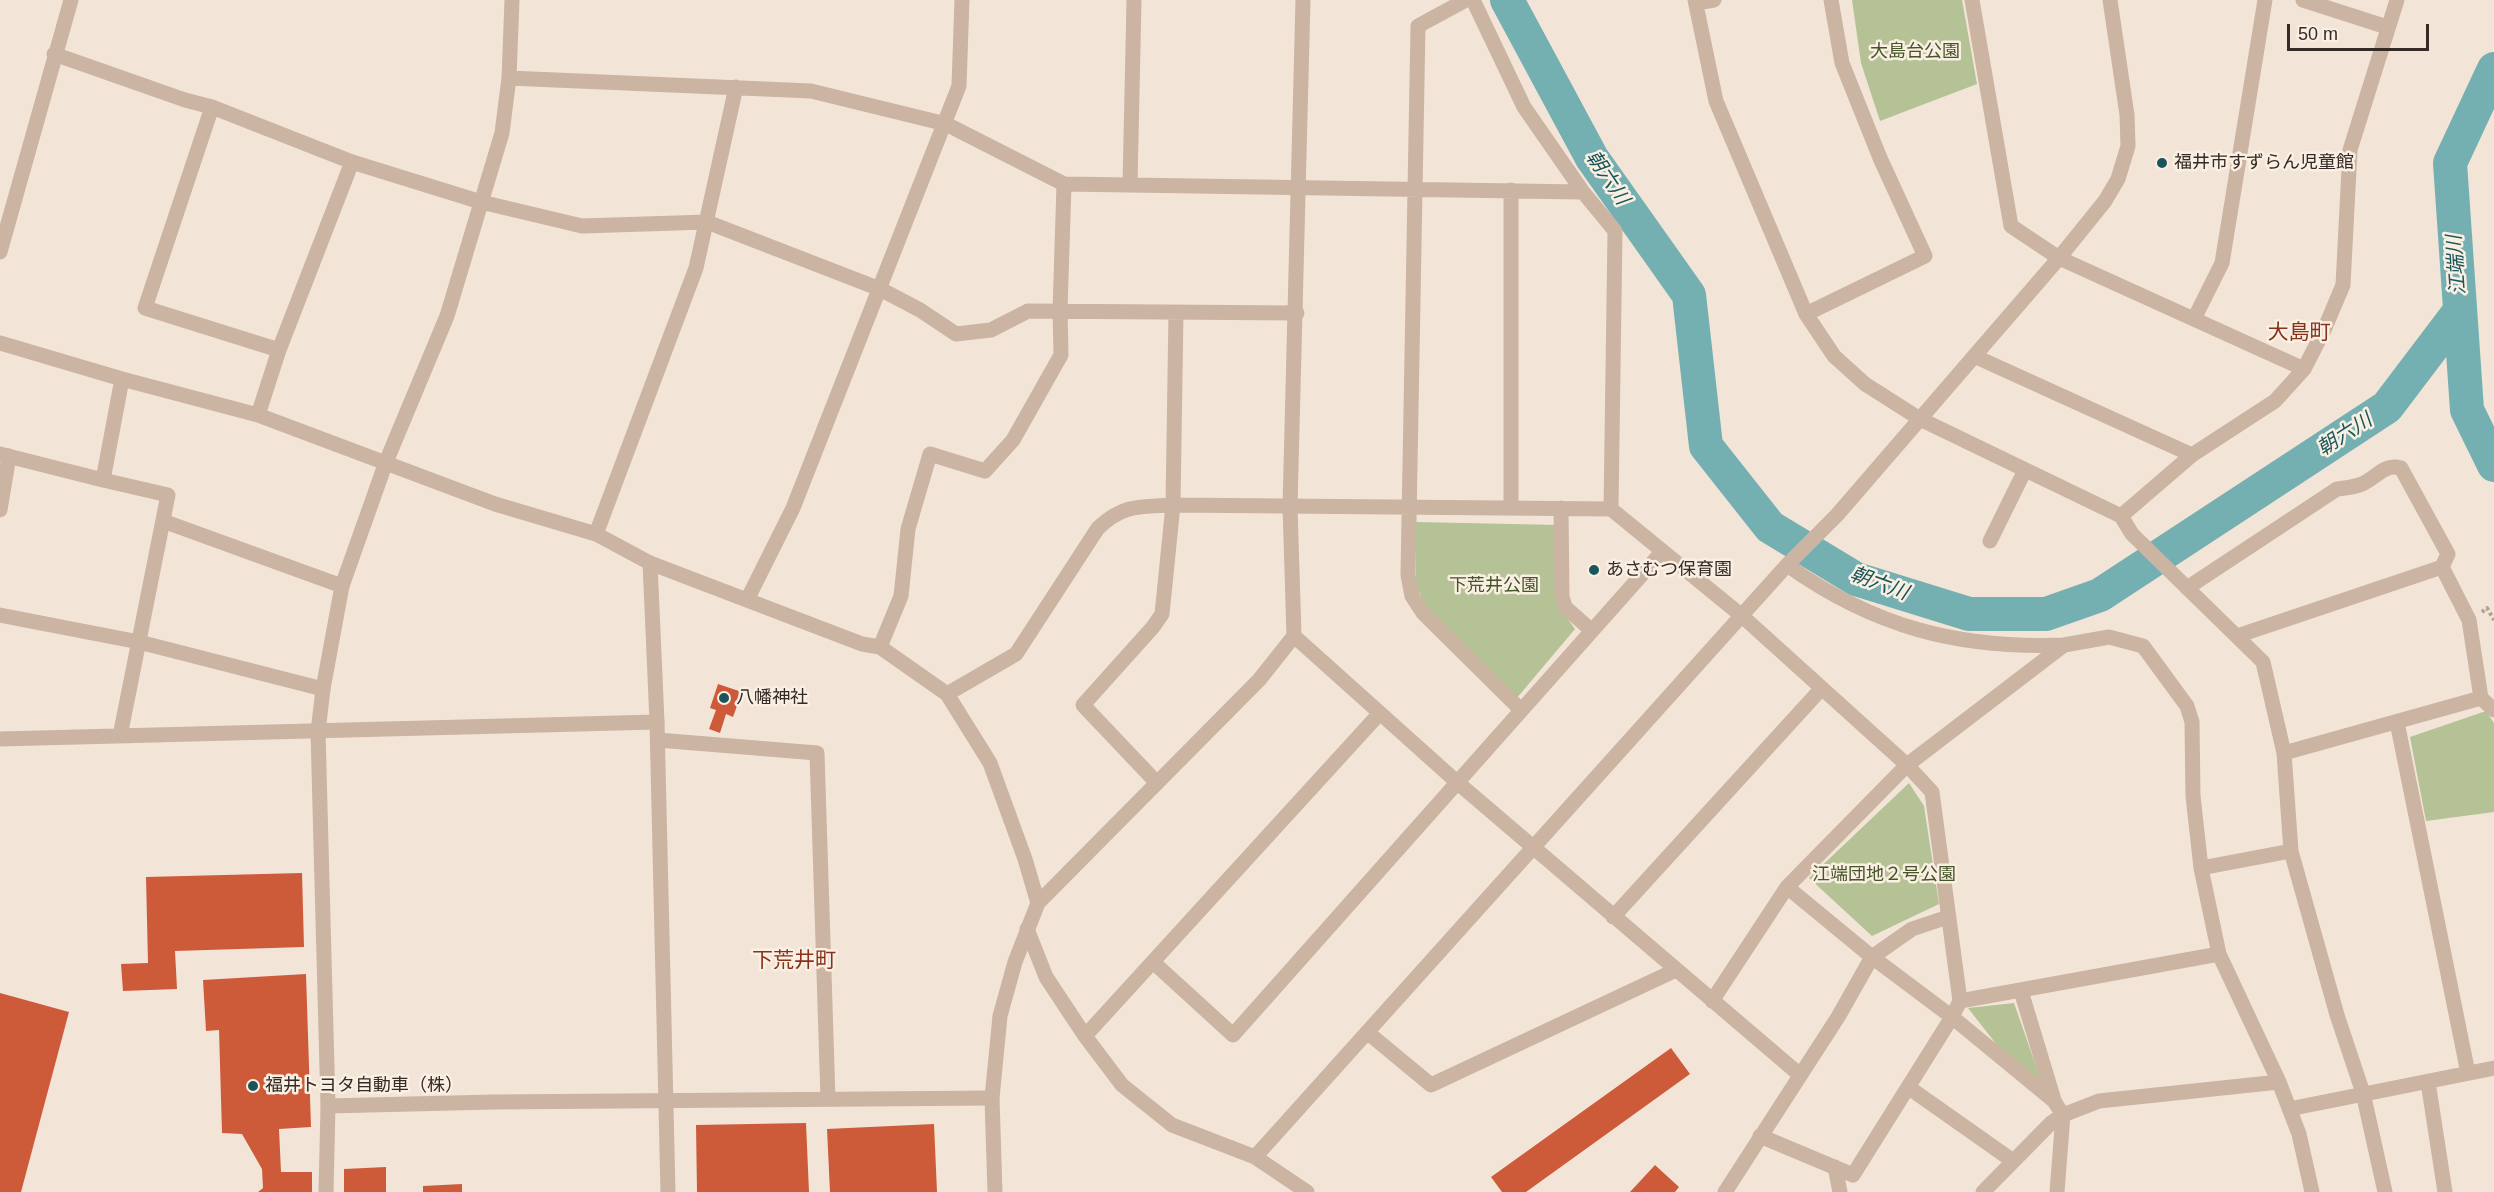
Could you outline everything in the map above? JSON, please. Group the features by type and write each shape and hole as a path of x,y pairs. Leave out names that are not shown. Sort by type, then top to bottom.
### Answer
{"street":[{"path":"0,252 71,0"},
{"path":"327,1192 328,1106 318,732 322,689 342,586 386,462 447,316 502,133 509,78 512,0"},
{"path":"747,600 793,508 946,124 959,86 962,0"},
{"path":"1130,185 1134,0"},
{"path":"994,1192 992,1098 1000,1016 1015,962 1038,903 1259,680 1294,636 1290,506 1297,313 1303,0"},
{"path":"1466,0 1418,26 1408,575 1412,596 1423,613 1521,710"},
{"path":"1473,0 1524,107 1583,192 1616,231 1611,509"},
{"path":"1714,0 1695,2 1716,100 1806,314 1834,356 1865,384 1920,419 2121,516 2132,534 2263,662 2284,753 2291,851 2337,1015 2363,1093 2385,1192"},
{"path":"1806,314 1925,256 1880,158 1842,63 1831,0"},
{"path":"1972,0 2011,226 2059,258 2304,369"},
{"path":"1255,1156 1791,561 1837,514 2059,258 2105,201 2118,179 2127,146 2127,115 2110,0"},
{"path":"2193,319 2222,263 2265,0"},
{"path":"2304,0 2387,27"},
{"path":"2121,516 2192,456 2275,400 2304,369 2343,285 2350,150 2397,0"},
{"path":"54,54 185,100 212,107 352,162 481,202 582,226 707,222 879,289 920,310 956,334 991,330 1028,311 1297,313"},
{"path":"509,78 811,91 946,124 1064,184 1583,192"},
{"path":"596,534 696,268 736,87"},
{"path":"212,107 145,308 279,350"},
{"path":"258,415 279,350 352,162"},
{"path":"880,647 901,596 908,529 930,454 985,471 1012,440 1061,355 1064,184"},
{"path":"1510,508 1511,190"},
{"path":"1157,783 1083,705 1162,614 1173,505 1176,312"},
{"path":"0,343 122,379 258,415 495,504 596,534 650,563 862,645 880,647 947,694 990,763 1025,859 1038,903"},
{"path":"1974,356 2192,456"},
{"path":"103,480 122,379"},
{"path":"0,510 5,455 168,495 120,736"},
{"path":"2182,583 2337,489 2361,484 2394,466 2401,468 2448,554 2442,567 2237,636"},
{"path":"1990,541 2025,470"},
{"path":"947,694 1016,654 1098,528 1114,513 1136,507 1173,505 1611,509 1742,616 1907,765 1932,792 1960,1001 1853,1175 1760,1136"},
{"path":"1561,508 1565,608 1591,630"},
{"path":"163,521 342,586"},
{"path":"1153,962 1233,1035 1662,552"},
{"path":"1791,561 1827,592 1903,627 1968,642 2020,647 2064,645 2109,637 2143,646 2187,706 2192,722 2193,796 2201,868 2219,954 2279,1082 2299,1134 2312,1192"},
{"path":"650,563 658,740 668,1192"},
{"path":"2442,567 2469,620 2481,698 2494,710"},
{"path":"0,615 139,642 322,689"},
{"path":"1294,636 1458,783 1800,1075"},
{"path":"1712,1001 1787,887 1907,765 2064,645"},
{"path":"1613,917 1822,688"},
{"path":"2284,753 2481,698"},
{"path":"1085,1036 1380,713"},
{"path":"0,739 657,722"},
{"path":"2397,722 2468,1073"},
{"path":"658,740 817,753 828,1099"},
{"path":"2201,868 2291,851"},
{"path":"1787,887 2054,1101"},
{"path":"1725,1192 1872,957 1912,929 1948,916"},
{"path":"1027,929 1046,977 1085,1036 1122,1084 1172,1125 1255,1156 1307,1192"},
{"path":"1960,1001 2219,954"},
{"path":"1367,1032 1431,1085 1676,970"},
{"path":"2021,991 2054,1101 2062,1115 2057,1192"},
{"path":"2289,1108 2494,1068"},
{"path":"1983,1192 2051,1123 2062,1115 2099,1101 2279,1082"},
{"path":"2428,1082 2445,1192"},
{"path":"1908,1087 2013,1161"},
{"path":"328,1106 992,1098"},
{"path":"1835,1167 1840,1192"}],"green space":[{"name":"大島台公園","path":"1852,0 1962,0 1977,84 1880,121 1861,63"},
{"name":"下荒井公園","path":"1416,522 1559,525 1556,603 1575,629 1516,699 1426,608 1416,585"},
{"path":"2486,711 2494,723 2494,812 2426,821 2410,737"},
{"name":"江端団地２号公園","path":"1909,783 1924,806 1939,904 1872,936 1809,878"},
{"path":"2014,1003 2043,1086 2000,1049 1968,1008"}],"building":[{"path":"718,684 742,692 733,717 726,714 720,733 709,729 716,710 710,708"},
{"path":"302,873 304,947 175,951 177,989 123,991 121,964 148,963 146,877"},
{"path":"306,974 311,1127 279,1129 281,1172 312,1172 312,1192 258,1192 263,1188 262,1169 242,1134 222,1133 219,1030 206,1031 203,980"},
{"path":"0,993 69,1012 21,1192 0,1192"},
{"path":"1671,1048 1690,1074 1526,1192 1502,1192 1491,1177"},
{"path":"806,1123 809,1192 697,1192 696,1125"},
{"path":"934,1124 937,1192 830,1192 827,1129"},
{"path":"1655,1165 1679,1187 1675,1192 1630,1192"},
{"path":"386,1167 386,1192 344,1192 344,1169"},
{"path":"462,1184 462,1192 423,1192 423,1186"}],"waterway":[{"name":"朝六川","path":"1507,0 1592,158 1689,295 1706,446 1770,527 1856,579 1969,614 2046,614 2100,595 2387,407 2459,312"},
{"name":"江端川","path":"2494,69 2450,163 2467,410 2494,465"}],"place":[{"name":"福井市すずらん児童館","path":"2162,163"},
{"name":"あさむつ保育園","path":"1594,570"},
{"name":"八幡神社","path":"724,698"},
{"name":"福井トヨタ自動車（株）","path":"253,1086"}],"district":[{"name":"大島町","path":"2299,333"},
{"name":"下荒井町","path":"794,961"}]}
